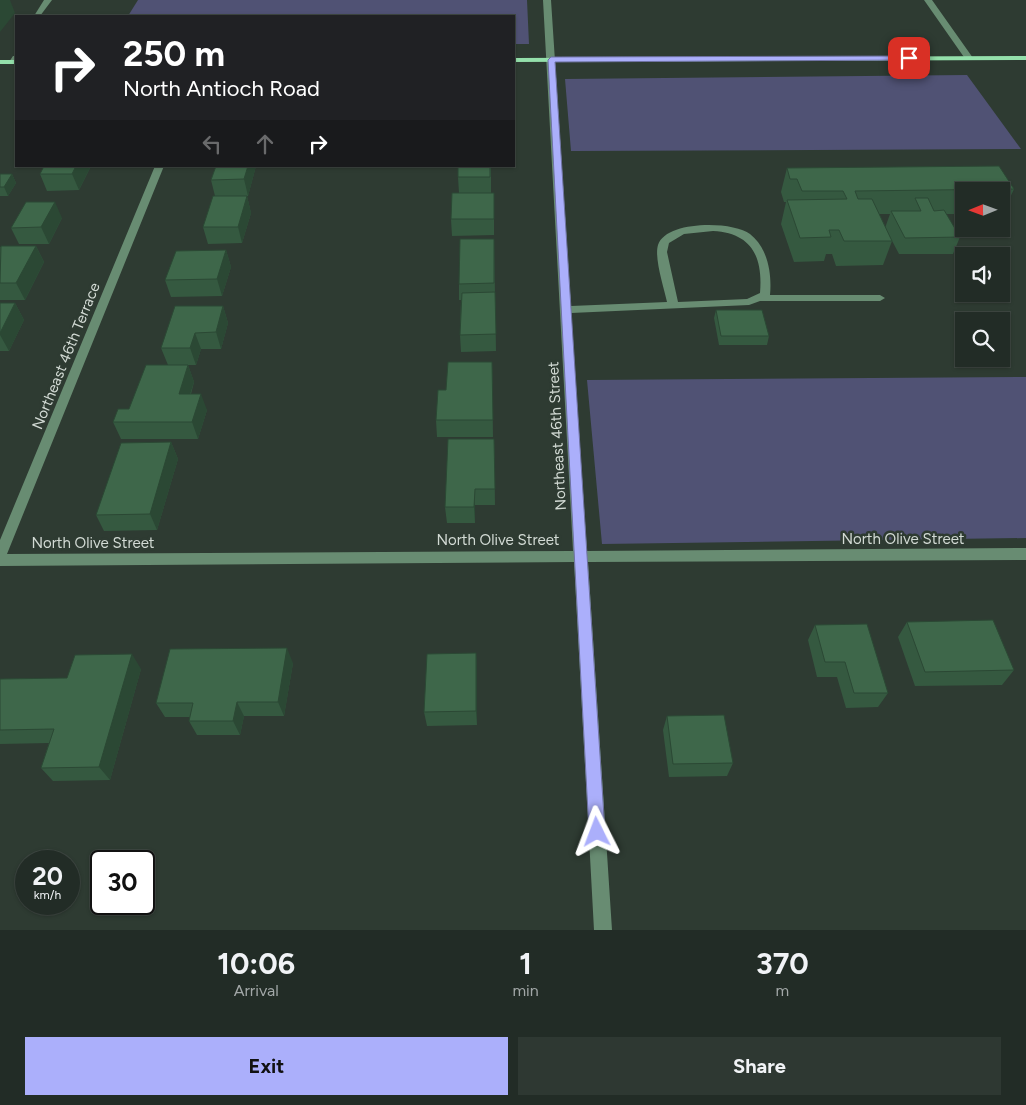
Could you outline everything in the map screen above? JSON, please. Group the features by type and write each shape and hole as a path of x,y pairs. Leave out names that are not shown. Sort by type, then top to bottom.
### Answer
{"main road":[{"path":"515,60 1026,58"},
{"path":"0,62 15,60"}],"street":[{"path":"37,15 48,0"},
{"name":"Northeast 46th Street","path":"547,0 603,930"},
{"path":"928,0 969,58"},
{"name":"Northeast 46th Terrace","path":"0,558 160,167"},
{"path":"566,310 749,302 766,295 767,282 756,245 740,232 720,229 687,230 669,236 664,243 662,252 673,305"},
{"path":"758,298 880,298"},
{"name":"North Olive Street","path":"0,558 1026,554"}],"shaded area":[{"path":"138,0 527,0 529,44 515,44 515,15 129,15"},
{"path":"967,75 1021,149 571,151 565,79"},
{"path":"1026,377 1026,538 602,544 587,380"}],"building":[{"path":"999,166 1009,182 955,182 955,190 855,191 858,199 872,199 892,241 844,241 839,230 829,230 831,237 800,238 787,200 847,199 843,191 802,191 797,179 790,179 787,168"},
{"path":"44,167 76,167 72,174 40,174"},
{"path":"216,167 248,167 244,179 211,180"},
{"path":"458,167 490,167 490,177 458,177"},
{"path":"0,174 12,174 4,187 0,187"},
{"path":"452,193 494,193 494,219 451,219"},
{"path":"213,196 247,196 238,227 203,227"},
{"path":"915,198 928,198 934,211 944,210 955,229 955,237 905,238 891,211 921,211"},
{"path":"26,202 55,202 41,227 11,228"},
{"path":"460,239 494,239 494,283 459,284"},
{"path":"1,246 36,246 16,283 0,283"},
{"path":"226,250 217,279 165,280 176,251"},
{"path":"495,292 496,334 460,335 462,293"},
{"path":"0,303 15,303 0,333"},
{"path":"175,306 223,306 216,332 195,333 190,348 161,348"},
{"path":"716,310 762,310 769,336 721,336"},
{"path":"448,362 492,362 493,420 436,420 438,390 446,390"},
{"path":"146,365 188,365 179,394 201,394 192,422 113,422 118,409 129,409"},
{"path":"448,439 494,439 495,489 475,489 474,507 445,507"},
{"path":"171,442 150,514 96,515 121,443"},
{"path":"993,620 1014,670 925,672 907,622"},
{"path":"867,624 888,693 854,693 845,662 825,662 815,625"},
{"path":"287,648 278,702 237,702 233,721 189,721 193,703 156,703 170,649"},
{"path":"476,653 476,711 424,712 427,654"},
{"path":"132,654 99,767 41,768 54,729 0,730 0,679 67,678 75,655"},
{"path":"724,715 733,763 673,764 667,716"}],"route":[{"path":"597,832 551,60 909,58"}]}
